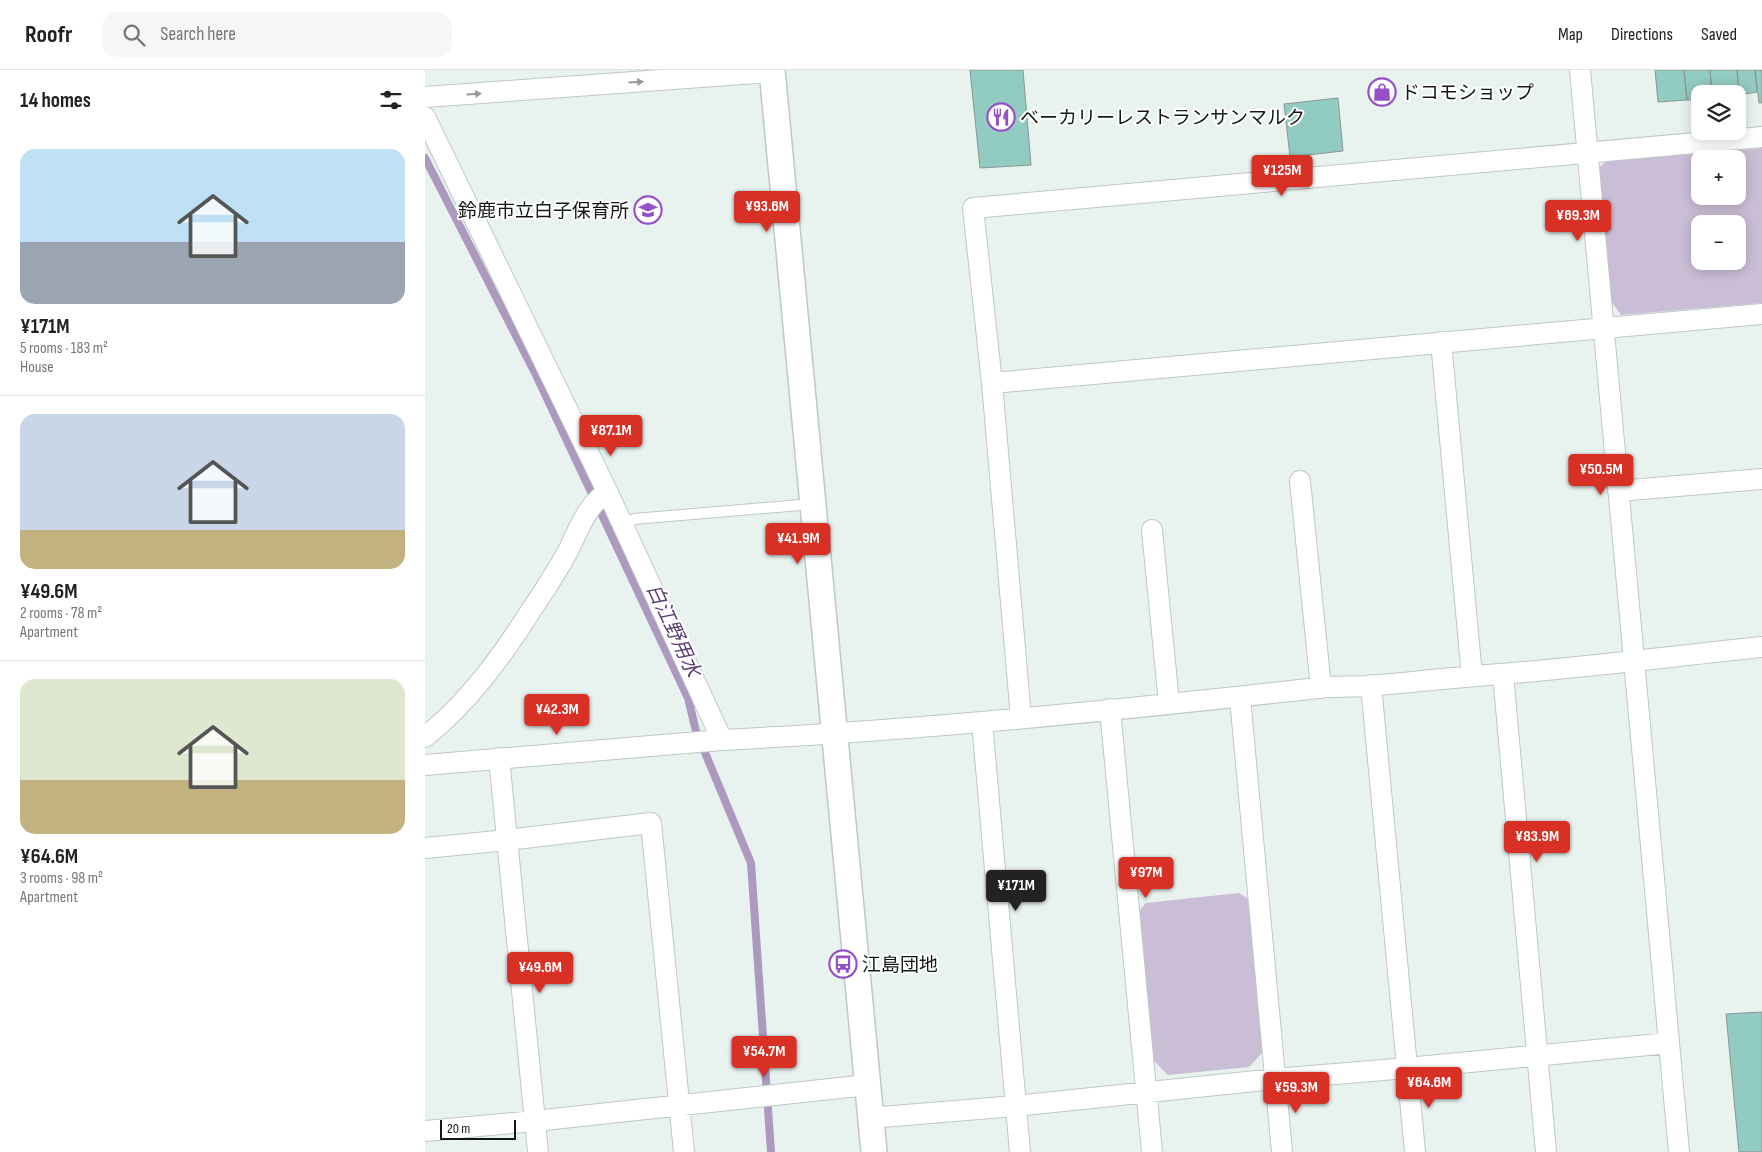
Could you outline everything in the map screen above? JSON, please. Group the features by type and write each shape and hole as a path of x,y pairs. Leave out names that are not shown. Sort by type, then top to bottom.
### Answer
{"street":[{"path":"1580,70 1679,1152"},
{"path":"425,97 772,71 873,1152"},
{"path":"425,117 605,494 623,525 708,741"},
{"path":"1021,718 992,382 973,208 1762,137"},
{"path":"992,382 1762,314"},
{"path":"1441,342 1472,676"},
{"path":"1618,491 1762,479"},
{"path":"1301,481 1321,688"},
{"path":"605,494 589,511 560,566 504,653 445,721 425,738 432,764 708,741 834,734 982,722 1169,703 1240,698 1321,688 1371,686 1503,674 1762,647"},
{"path":"1152,530 1169,703"},
{"path":"1503,674 1546,1152"},
{"path":"1371,686 1415,1152"},
{"path":"1240,698 1282,1152"},
{"path":"1110,710 1152,1152"},
{"path":"982,722 1019,1152"},
{"path":"499,758 539,1152"},
{"path":"425,848 651,823 684,1152"},
{"path":"870,1118 1015,1106 1275,1078 1407,1068 1669,1043"},
{"path":"425,1131 867,1085"}],"lane":[{"path":"623,525 634,519 812,504"}],"shaded area":[{"path":"1762,148 1762,303 1621,315 1611,301 1598,168 1607,161 1691,154 1691,205 1746,205 1746,150 1738,150"},
{"path":"1239,893 1251,901 1264,1051 1249,1067 1168,1075 1154,1061 1139,911 1146,903"}],"building":[{"name":"ベーカリーレストランサンマルク","path":"970,70 1023,70 1031,165 980,168"},
{"path":"1655,70 1684,70 1687,100 1658,102"},
{"path":"1684,70 1710,70 1711,85 1691,85 1691,100 1687,100"},
{"path":"1710,70 1737,70 1738,85 1711,85"},
{"path":"1737,70 1755,70 1757,92 1746,94 1746,85 1738,85"},
{"path":"1755,70 1762,70 1762,103 1759,103"},
{"path":"1338,98 1343,151 1290,157 1284,104"},
{"path":"1762,1012 1762,1152 1739,1152 1726,1014"}],"waterway":[{"name":"白江野用水","path":"425,158 536,375 688,698 696,731 751,863 771,1152"}],"place":[{"name":"ドコモショップ","path":"1382,92"},
{"name":"ベーカリーレストランサンマルク","path":"1001,117"},
{"name":"鈴鹿市立白子保育所","path":"648,210"},
{"name":"江島団地","path":"843,964"}]}
